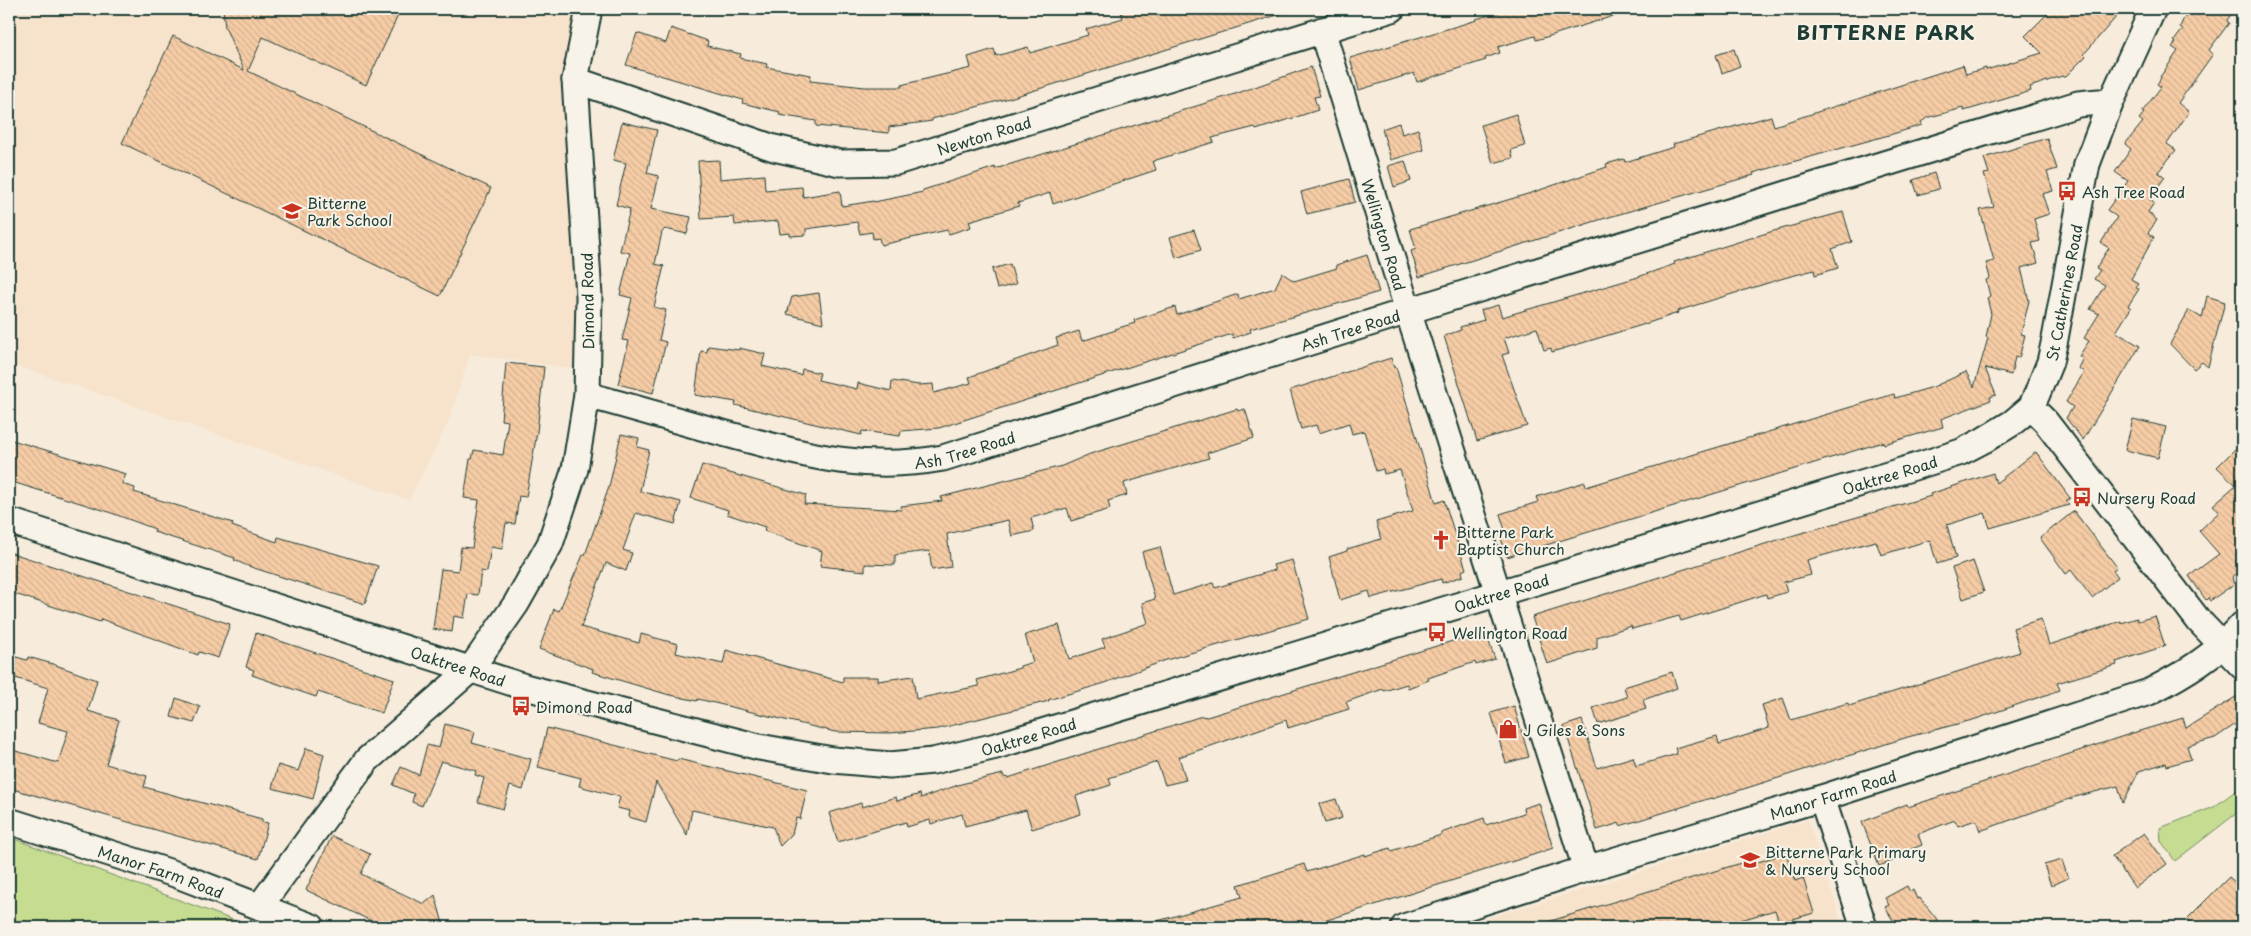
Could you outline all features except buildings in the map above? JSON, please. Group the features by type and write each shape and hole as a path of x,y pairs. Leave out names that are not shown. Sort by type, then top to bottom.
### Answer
{"street":[{"name":"Dimond Road","path":"260,906 367,760 470,670 516,604 550,544 575,469 587,395 589,296 575,80 589,9"},
{"name":"Newton Road","path":"575,80 774,148 840,163 896,162 1392,9"},
{"name":"St Catherines Road","path":"2031,406 2050,362 2079,194 2092,148 2153,9"},
{"name":"Wellington Road","path":"1322,30 1408,311 1586,869"},
{"name":"Ash Tree Road","path":"587,395 814,457 865,464 897,464 943,458 1408,311 2078,104 2099,102 2109,106"},
{"name":"Oaktree Road","path":"9,521 525,687 759,747 833,760 890,765 933,761 996,746 1961,452 2012,423 2031,406"},
{"path":"2031,406 2046,422 2199,620 2242,666"},
{"name":"Manor Farm Road","path":"1404,927 1586,869 1822,798 2148,692 2184,674 2224,645 2242,625"},
{"path":"1822,798 1864,927"},
{"name":"Manor Farm Road","path":"9,821 174,874 312,927"}],"shaded area":[{"name":"Bitterne Park School","path":"9,9 583,9 577,369 470,354 448,423 409,500 9,363"},
{"name":"Bitterne Park Primary & Nursery School","path":"1808,820 1843,927 1457,927 1549,900"}],"green space":[{"path":"2242,786 2242,809 2175,861 2161,841 2160,828 2214,807"},
{"path":"9,837 252,927 9,927"}],"place":[{"name":"Ash Tree Road","path":"2067,191"},
{"name":"Bitterne Park School","path":"292,211"},
{"name":"Nursery Road","path":"2082,497"},
{"name":"Bitterne Park Baptist Church","path":"1441,540"},
{"name":"Wellington Road","path":"1437,632"},
{"name":"Dimond Road","path":"521,706"},
{"name":"J Giles & Sons","path":"1508,729"},
{"name":"Bitterne Park Primary & Nursery School","path":"1750,860"}],"district":[{"name":"BITTERNE PARK","path":"1886,32"}]}
